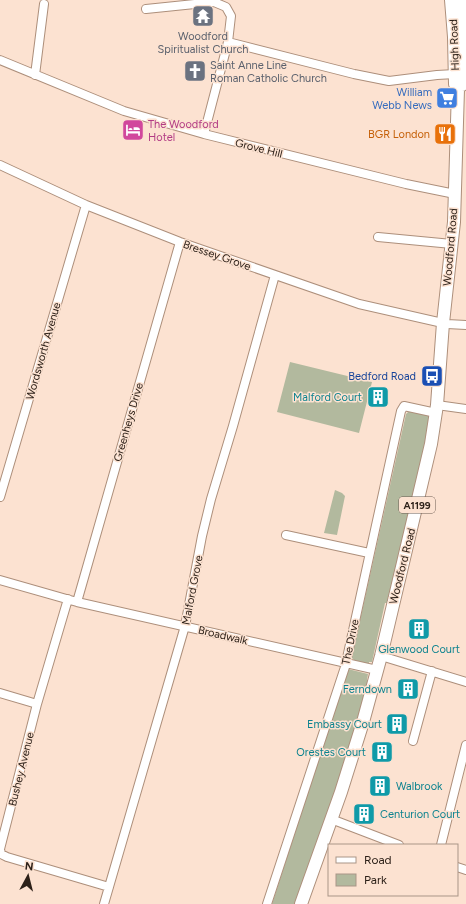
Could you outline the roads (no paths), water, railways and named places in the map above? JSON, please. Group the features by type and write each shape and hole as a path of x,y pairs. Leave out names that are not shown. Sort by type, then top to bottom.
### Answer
{"main road":[{"name":"High Road","path":"451,0 454,37 455,84 458,89 455,194"},
{"name":"High Road","path":"458,89 462,84 465,50 465,26 462,0"},
{"name":"Woodford Road","path":"301,904 331,820 363,722 381,656 424,478 437,409 455,194"}],"street":[{"path":"146,8 214,2 226,7 230,16 228,42 204,134"},
{"path":"35,75 44,4"},
{"path":"228,42 389,82 455,74"},
{"name":"Grove Hill","path":"0,60 124,111 204,134 406,184 455,194"},
{"name":"Bressey Grove","path":"0,165 86,205 180,242 359,304 443,323 466,325"},
{"name":"Wordsworth Avenue","path":"0,497 86,205"},
{"path":"378,237 452,244"},
{"name":"Greenheys Drive","path":"77,602 180,242"},
{"name":"Malford Grove","path":"104,904 185,626 202,536 211,499 275,275"},
{"name":"The Drive","path":"268,904 346,663 402,408 407,406 437,409"},
{"path":"437,409 466,409"},
{"path":"286,535 369,553"},
{"name":"Broadwalk","path":"0,580 77,602 377,670"},
{"name":"Bushey Avenue","path":"68,599 38,704 0,849 1,855 109,887"},
{"path":"381,656 466,682"},
{"path":"413,741 432,671"},
{"path":"0,693 38,704"},
{"path":"441,844 466,745"},
{"path":"331,820 394,844"}],"place":[{"name":"Woodford Spiritualist Church","path":"203,16"},
{"name":"Saint Anne Line Roman Catholic Church","path":"195,71"},
{"name":"William Webb News","path":"447,98"},
{"name":"The Woodford Hotel","path":"133,130"},
{"name":"BGR London","path":"445,134"},
{"name":"Bedford Road","path":"432,376"},
{"name":"Malford Court","path":"378,397"},
{"name":"Glenwood Court","path":"419,629"},
{"name":"Ferndown","path":"408,689"},
{"name":"Embassy Court","path":"397,724"},
{"name":"Orestes Court","path":"382,752"},
{"name":"Walbrook","path":"380,786"},
{"name":"Centurion Court","path":"364,814"}]}
